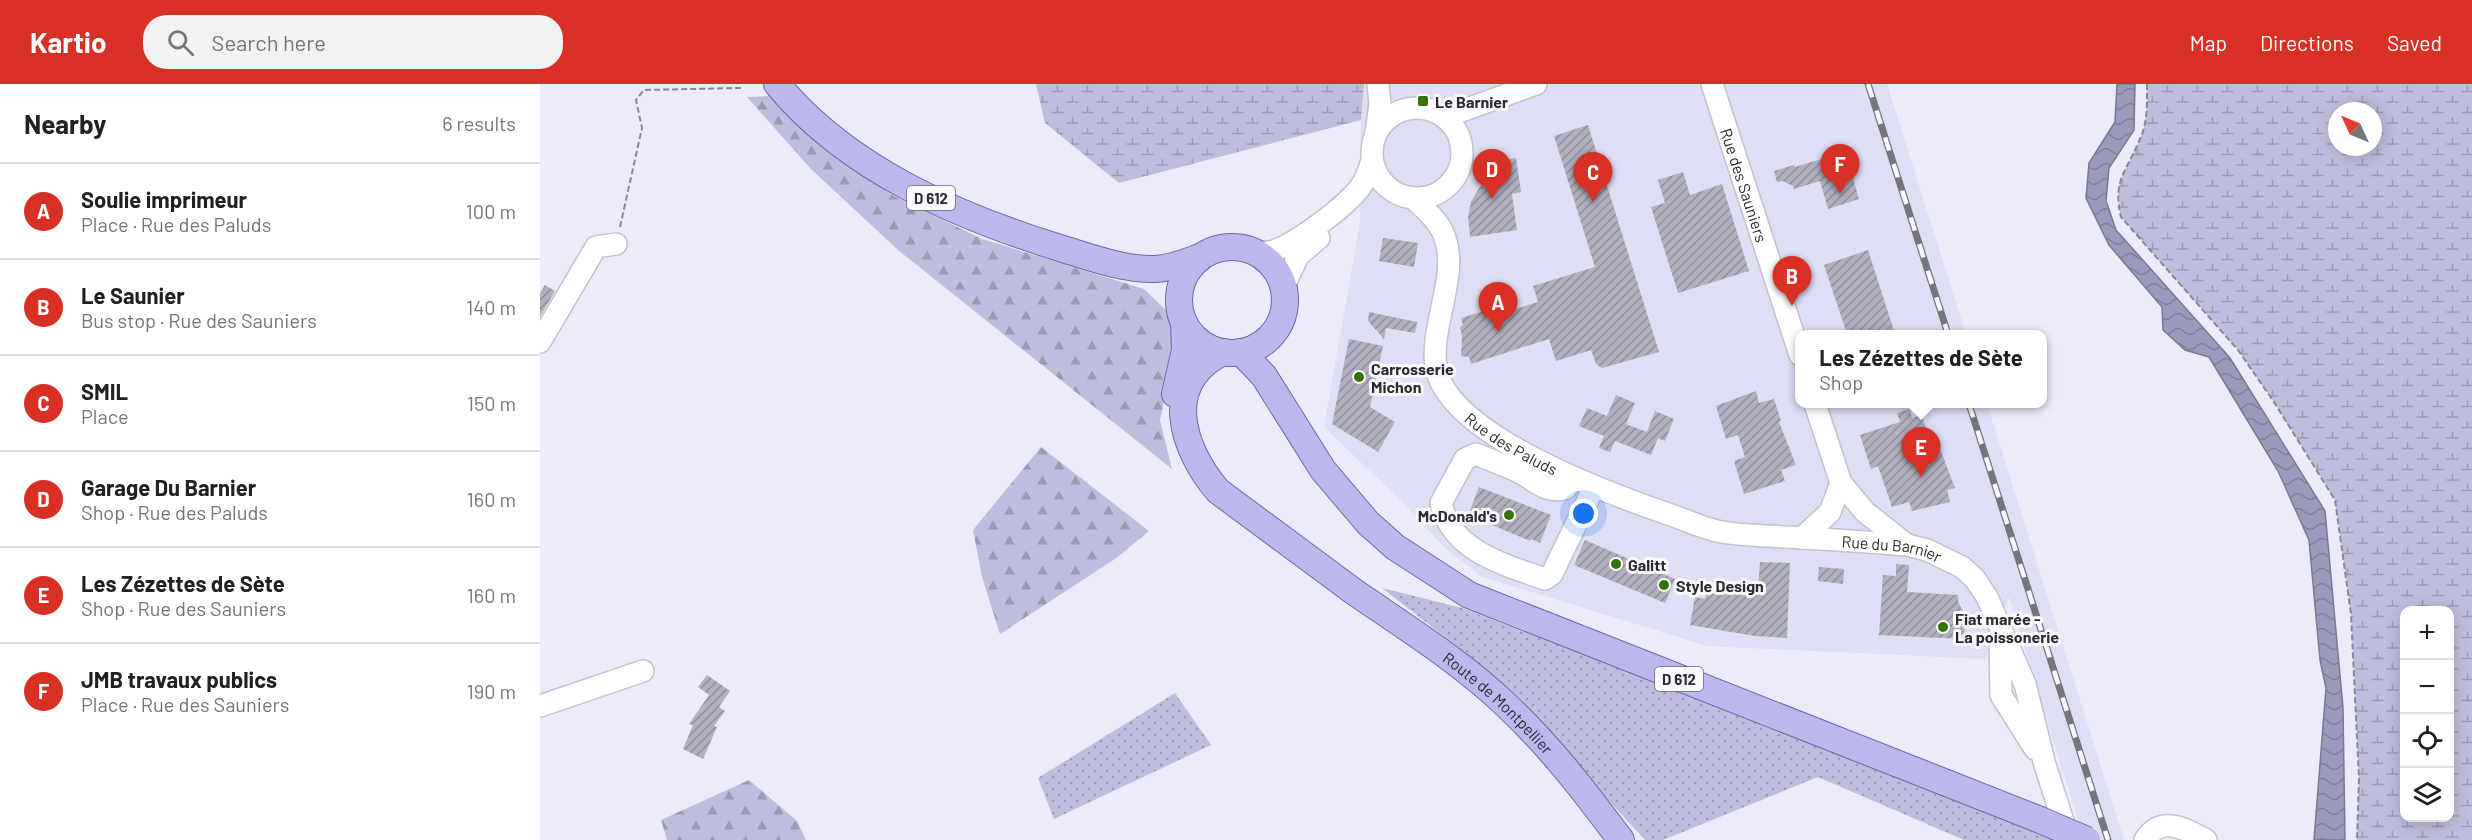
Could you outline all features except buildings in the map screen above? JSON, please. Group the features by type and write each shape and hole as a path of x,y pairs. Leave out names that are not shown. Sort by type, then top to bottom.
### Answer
{"main road":[{"name":"D 612","path":"777,84 814,122 854,153 909,187 1001,230 1112,264 1153,283 1165,293 1182,317"},
{"path":"1232,247 1256,252 1273,267 1283,288 1284,306 1279,324 1267,340 1209,359 1199,369 1188,386 1184,400 1183,421 1186,437 1203,473 1218,491 1352,590 1230,516 1209,499 1193,481 1181,460 1172,423 1172,408 1186,339 1179,290 1193,264 1200,257 1215,249 1232,247"},
{"name":"D 612","path":"1112,264 1155,269 1200,257"},
{"path":"1182,317 1196,339 1213,350 1232,352"},
{"name":"D 612","path":"1279,324 1274,341 1281,382 1345,495"},
{"name":"D 612","path":"1232,352 1264,376 1323,470 1368,523 1395,547 1469,595 2087,840"},
{"name":"Route de Montpellier","path":"1352,590 1422,637 1506,705 1568,770 1620,840"}],"street":[{"path":"1442,115 1456,114 1536,84"},
{"name":"Rue des Sauniers","path":"1712,84 1795,340"},
{"path":"1379,85 1380,104 1371,151 1372,160 1380,180 1405,196"},
{"path":"1283,288 1298,256 1361,202 1382,195 1425,198 1444,189 1452,182 1461,162 1461,141 1450,122 1442,115 1430,110 1397,101 1379,85"},
{"path":"1376,133 1389,117 1407,109 1417,108"},
{"path":"1256,252 1270,252 1294,242 1347,202 1361,187 1372,160"},
{"name":"Rue des Paluds","path":"1405,196 1440,226 1447,242 1447,270 1435,345 1437,369 1447,394 1460,409 1515,447 1585,482 1718,531 1750,535"},
{"path":"540,342 596,247 616,244"},
{"path":"1816,408 1841,483 1865,512 1907,545"},
{"path":"1476,454 1520,473 1553,492 1585,482 1552,574 1545,579 1477,553 1454,529 1441,503 1465,459 1476,454"},
{"path":"1802,538 1830,512 1841,483"},
{"name":"Rue du Barnier","path":"1750,535 1907,545 1927,550 1962,567 1987,597 2000,623 2010,673 2001,695 2045,765 2069,840"},
{"path":"540,706 643,671"},
{"path":"2145,840 2151,830 2168,824 2206,840"}],"path":[{"path":"2147,84 2147,110 2141,138 2118,186 2117,201 2121,217 2238,350 2274,402 2335,500 2351,614 2359,778 2356,840"},
{"path":"616,244 642,128 636,100 644,90 741,88"}],"shaded area":[{"path":"1364,84 1887,84 1965,330 1795,330 1795,408 1988,408 2124,840 2084,840 2009,597 1985,659 1707,646 1480,576 1444,547 1394,494 1324,427 1360,223 1361,120"}],"green space":[{"path":"1036,84 1364,84 1361,120 1119,183 1045,123"},
{"path":"2147,84 2472,84 2472,840 2357,840 2359,778 2351,614 2335,500 2274,402 2238,350 2121,217 2118,194 2120,184 2143,132"},
{"path":"771,96 837,159 894,196 982,239 1144,289 1169,313 1178,339 1160,420 1172,469 898,250 811,169 747,97"},
{"path":"1041,447 1149,531 1115,559 1000,634 982,577 973,530"},
{"path":"1382,588 1462,608 2063,840 1964,840 1818,777 1663,840 1645,840 1519,703 1455,645"},
{"path":"1175,693 1211,745 1054,819 1038,778"},
{"path":"749,780 797,821 806,840 667,840 661,820"}],"water":[{"path":"2117,84 2135,84 2134,130 2109,168 2106,201 2116,230 2230,358 2325,511 2343,708 2345,840 2314,840 2326,688 2320,660 2309,540 2278,471 2209,357 2185,350 2163,330 2162,307 2109,245 2086,198 2089,163 2115,122"}],"railway":[{"path":"1868,84 1947,330"},
{"path":"1970,408 2108,840"}],"place":[{"name":"Le Barnier","path":"1423,101"},
{"name":"JMB travaux publics","path":"1840,194"},
{"name":"Garage Du Barnier","path":"1492,199"},
{"name":"SMIL","path":"1593,202"},
{"name":"Le Saunier","path":"1792,306"},
{"name":"Soulie imprimeur","path":"1498,332"},
{"name":"Carrosserie Michon","path":"1359,377"},
{"name":"Les Zézettes de Sète","path":"1921,477"},
{"name":"McDonald's","path":"1509,515"},
{"name":"Galitt","path":"1616,564"},
{"name":"Style Design","path":"1664,585"},
{"name":"Fiat marée - La poissonerie","path":"1943,627"}]}
